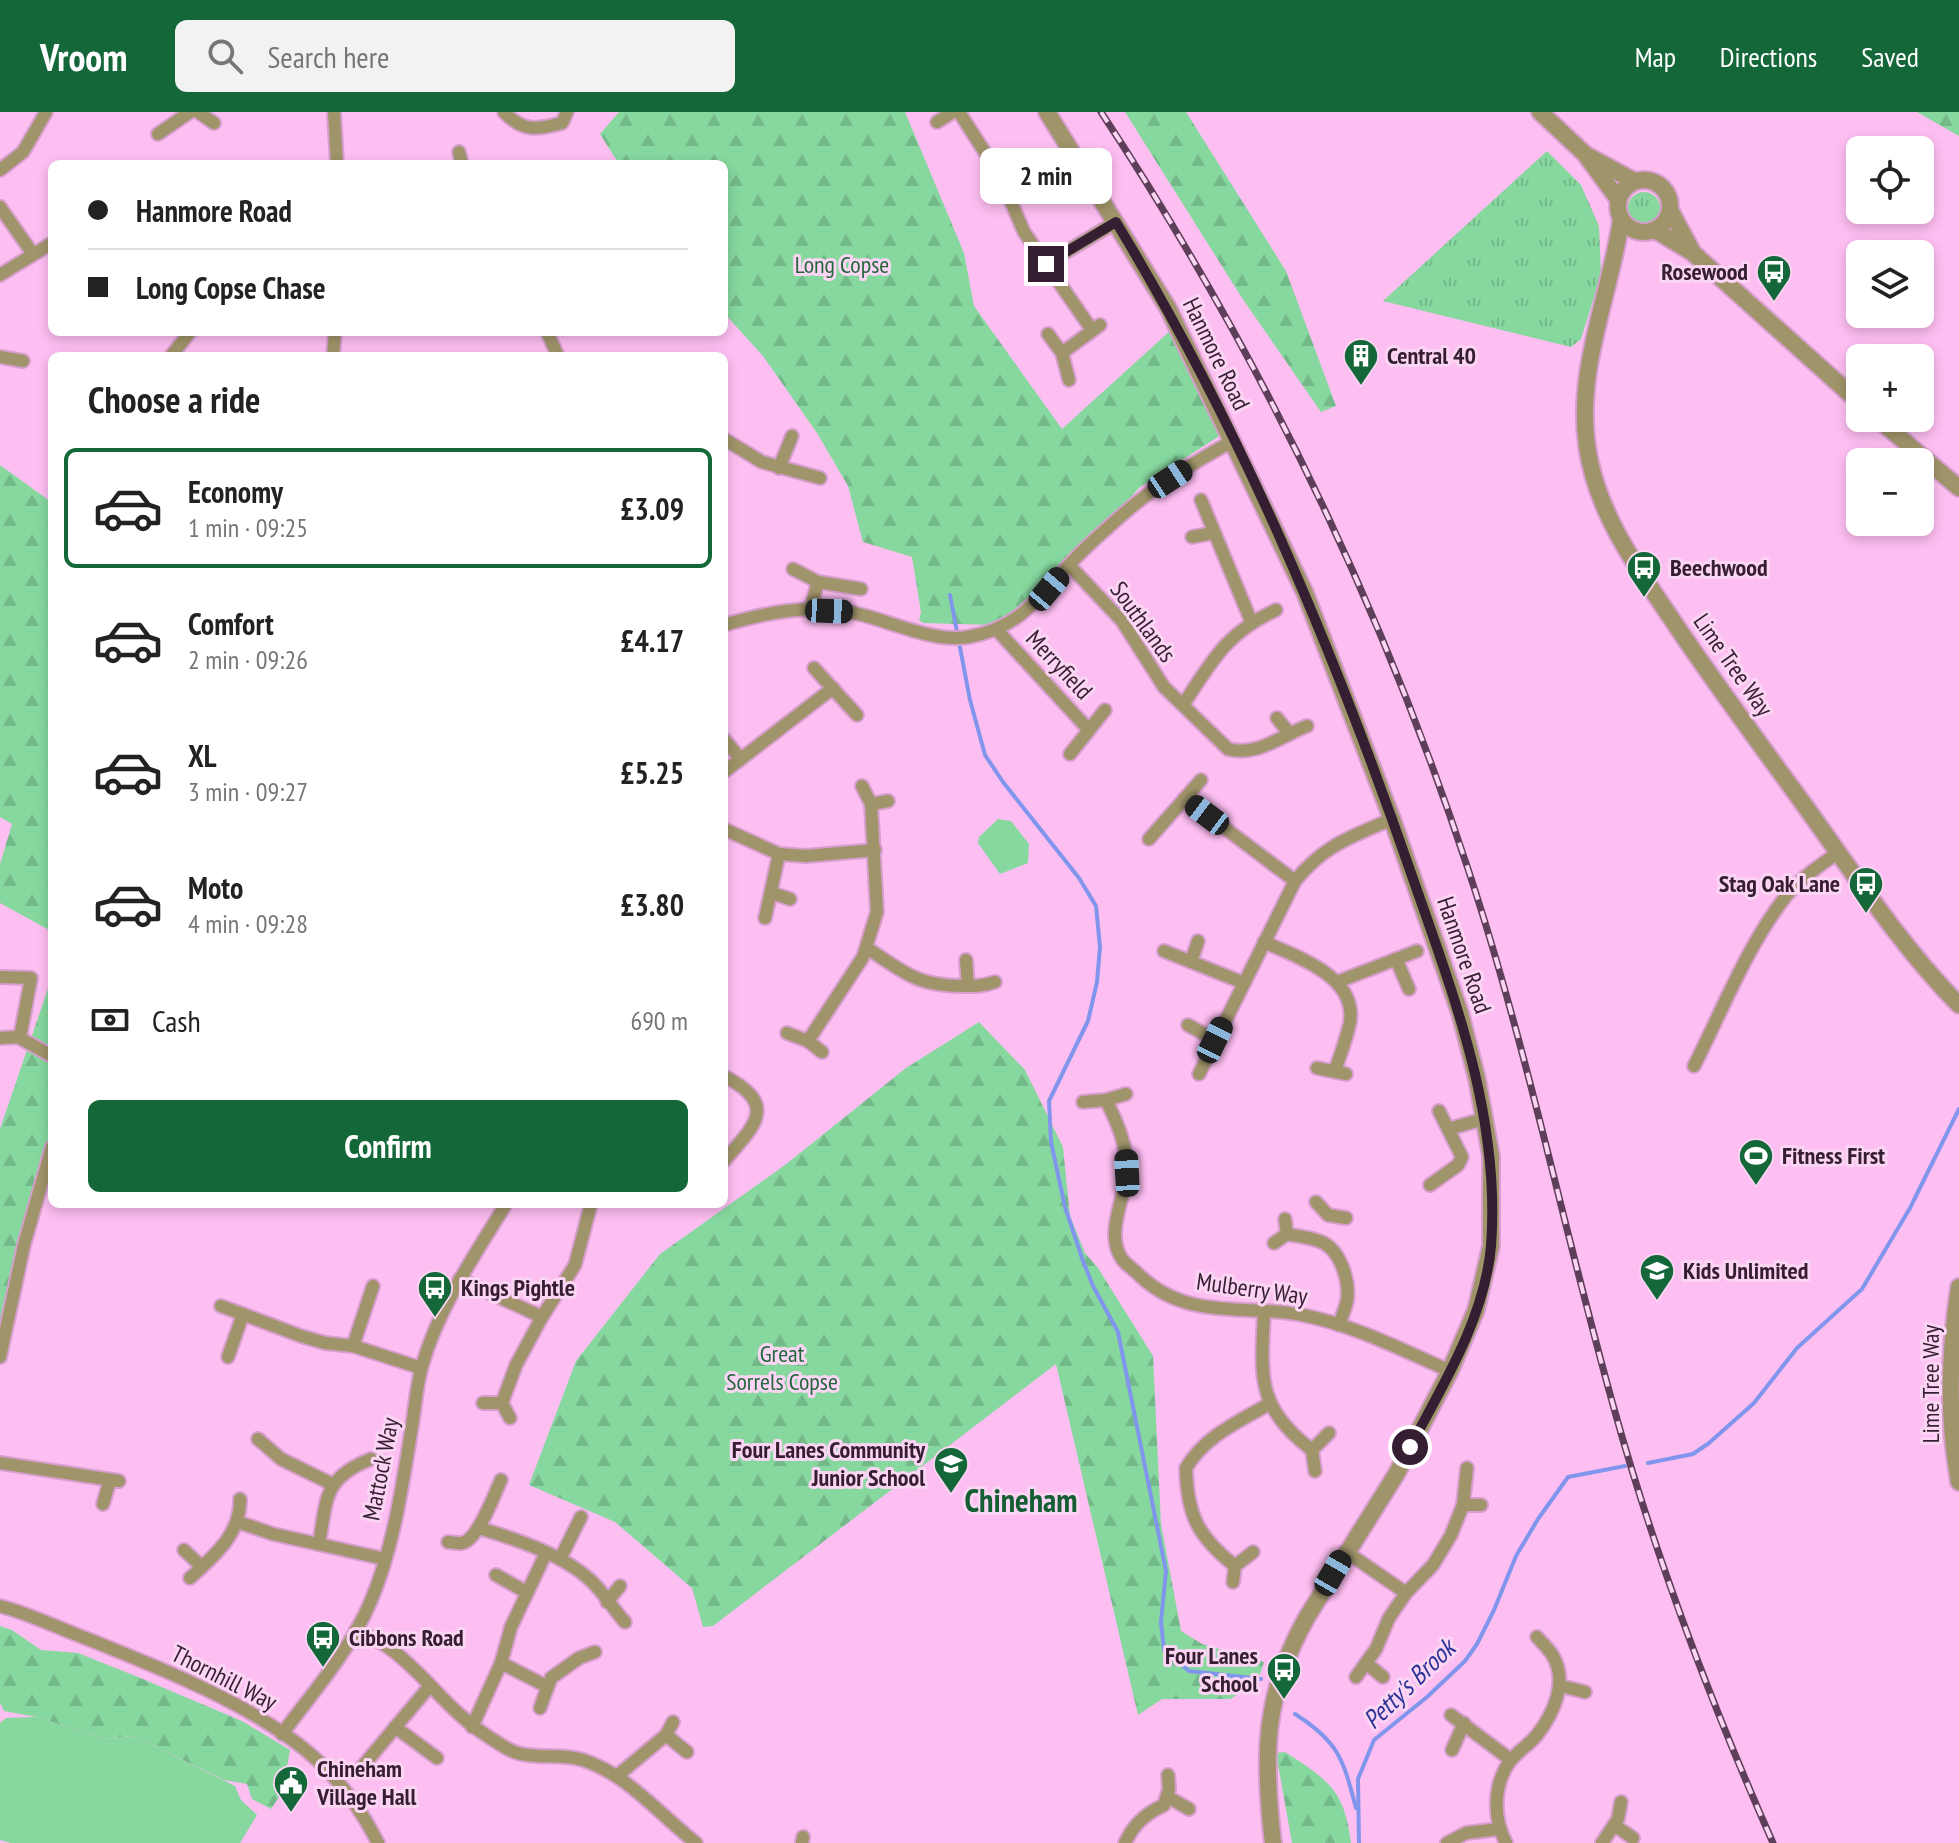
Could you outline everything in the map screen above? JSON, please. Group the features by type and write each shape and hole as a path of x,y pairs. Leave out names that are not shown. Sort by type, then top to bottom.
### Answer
{"street":[{"path":"0,170 23,152 46,112"},
{"path":"158,134 190,112"},
{"path":"198,112 214,123"},
{"path":"334,112 337,160"},
{"path":"504,112 522,127 539,130 562,123 568,112"},
{"path":"937,122 956,112 1000,176 1024,232 1096,328 1062,353"},
{"name":"Hanmore Road","path":"1047,112 1168,308 1305,593 1392,819 1460,1013 1491,1156 1493,1192 1489,1263 1476,1310 1450,1371 1397,1473 1345,1551 1294,1641 1271,1707 1267,1794 1273,1843"},
{"path":"1540,112 1585,154 1618,199"},
{"path":"1585,154 1634,181"},
{"path":"1649,231 1667,220 1669,197 1663,188 1649,180 1634,181 1626,186 1618,199 1617,209 1627,227 1649,231 1693,253 1846,390"},
{"path":"0,207 31,256"},
{"path":"1670,210 1693,253"},
{"name":"Lime Tree Way","path":"1621,220 1615,260 1593,337 1586,388 1587,446 1601,500 1627,554 1695,655 1904,943 1959,1005"},
{"path":"1046,264 1116,222"},
{"name":"Lime Tree Way","path":"1615,260 1649,231"},
{"path":"0,275 48,245"},
{"path":"1048,334 1062,353 1069,380"},
{"path":"174,352 187,336"},
{"path":"0,356 23,361"},
{"path":"1893,432 1959,488"},
{"path":"779,468 792,436"},
{"path":"728,441 762,462 820,478"},
{"path":"728,624 774,612 810,610 849,612 948,637 966,637 997,630 1033,607 1069,565 1151,490 1233,441"},
{"path":"1201,500 1251,621"},
{"path":"1192,537 1213,533"},
{"name":"Southlands","path":"1069,565 1122,621 1164,687 1228,749 1240,753 1253,751 1307,726"},
{"path":"793,569 818,582 861,589"},
{"path":"810,610 818,582"},
{"name":"Southlands","path":"1183,705 1222,647 1251,621 1276,610"},
{"name":"Merryfield","path":"997,630 1089,730"},
{"path":"814,668 857,715"},
{"path":"728,768 833,688"},
{"name":"Merryfield","path":"1070,754 1105,710"},
{"path":"1277,718 1289,733"},
{"path":"728,744 740,758"},
{"path":"1149,839 1201,780"},
{"path":"808,1041 867,948 877,912 871,804 862,786"},
{"path":"1185,798 1295,881"},
{"path":"871,804 888,801"},
{"path":"1199,1074 1295,881 1313,859 1347,838 1392,819"},
{"path":"728,831 779,854 806,856 875,850"},
{"path":"1694,1066 1770,919 1787,895 1807,875 1839,852"},
{"path":"765,918 779,854"},
{"path":"772,893 790,899"},
{"path":"1191,962 1198,941"},
{"path":"1264,942 1300,958 1337,982 1347,998 1350,1017 1340,1072 1317,1068"},
{"path":"867,948 920,981 939,986 981,987 995,982"},
{"path":"1164,951 1244,983"},
{"path":"1337,982 1417,951"},
{"path":"1396,959 1409,989"},
{"path":"966,960 968,986"},
{"path":"0,977 31,978 18,1037"},
{"path":"1188,1025 1215,1040"},
{"path":"787,1033 808,1041 822,1052"},
{"path":"0,1038 18,1037 48,1054"},
{"path":"728,1079 750,1096 758,1107 758,1119 728,1156"},
{"path":"1083,1102 1126,1094"},
{"name":"Mulberry Way","path":"1106,1100 1126,1150 1127,1173 1116,1221 1117,1244 1122,1259 1150,1285 1186,1303 1301,1315 1339,1325 1450,1371"},
{"path":"1430,1185 1458,1165 1462,1157 1439,1111"},
{"path":"1448,1129 1484,1119"},
{"path":"0,1357 24,1245 48,1161"},
{"path":"1316,1202 1328,1215 1346,1218"},
{"name":"Mattock Way","path":"282,1734 334,1666 369,1606 385,1559 421,1368 460,1279 504,1208"},
{"path":"510,1418 502,1403 516,1365 575,1265 590,1208"},
{"path":"1320,1241 1328,1215"},
{"path":"1285,1219 1287,1234"},
{"path":"1274,1243 1287,1234 1329,1246 1346,1279 1347,1299 1339,1325"},
{"path":"460,1279 542,1317"},
{"path":"353,1346 373,1286"},
{"name":"Lime Tree Way","path":"1959,1287 1951,1359 1950,1421 1959,1482"},
{"path":"221,1306 301,1336 353,1346 421,1368"},
{"path":"1264,1313 1261,1370 1269,1404 1300,1441 1312,1450 1315,1471"},
{"path":"228,1357 243,1314"},
{"path":"483,1403 502,1403"},
{"path":"1235,1566 1217,1552 1202,1534 1190,1511 1186,1468 1204,1445 1222,1430 1269,1404"},
{"path":"1312,1450 1329,1433"},
{"path":"258,1439 281,1459 332,1484"},
{"path":"319,1544 332,1484 345,1472 371,1459"},
{"path":"0,1463 115,1480 103,1504"},
{"path":"1356,1677 1376,1649 1389,1618 1406,1593 1433,1565 1451,1535 1463,1505 1467,1468"},
{"path":"448,1542 462,1543 470,1539 479,1528 501,1480"},
{"path":"190,1578 223,1546 238,1522 240,1499"},
{"path":"1463,1505 1481,1505"},
{"path":"560,1559 581,1517"},
{"path":"238,1522 273,1534 385,1559"},
{"path":"479,1528 560,1559 597,1586 625,1622"},
{"path":"184,1550 202,1567"},
{"path":"1345,1551 1406,1593"},
{"path":"1233,1582 1235,1566 1253,1552"},
{"path":"472,1727 501,1663 511,1627 546,1553"},
{"path":"496,1575 526,1592"},
{"path":"607,1602 620,1586"},
{"name":"Thornhill Way","path":"3,1605 143,1661 254,1716 315,1758 342,1785 378,1843"},
{"path":"356,1630 387,1646 472,1727 510,1750 527,1755 584,1760 617,1776 696,1843"},
{"path":"1506,1843 1499,1829 1499,1781 1511,1760 1536,1736 1551,1713 1561,1686 1554,1657 1537,1637"},
{"path":"545,1707 546,1686 559,1669 595,1652"},
{"path":"501,1663 546,1686"},
{"path":"1366,1663 1383,1677"},
{"path":"1561,1686 1585,1692"},
{"path":"362,1767 429,1687"},
{"path":"1451,1715 1511,1760"},
{"path":"617,1776 666,1735 673,1722"},
{"path":"1452,1750 1464,1723"},
{"path":"395,1727 437,1758"},
{"path":"666,1735 687,1752"},
{"path":"1125,1843 1133,1827 1144,1816 1164,1805 1168,1797 1168,1775"},
{"path":"1168,1797 1189,1809"},
{"path":"1602,1843 1618,1819 1621,1802"},
{"path":"1614,1825 1633,1838"},
{"path":"1447,1843 1466,1833 1499,1829"}],"green space":[{"name":"Long Copse","path":"619,112 905,112 964,253 974,306 1062,429 1171,330 1221,435 1140,487 1084,541 1034,599 993,625 923,623 919,620 921,612 912,557 863,542 848,486 817,433 763,356 728,317 728,160 616,160 600,134"},
{"path":"1125,112 1186,112 1286,271 1336,406 1321,412 1242,298"},
{"path":"1917,112 1959,112 1959,136"},
{"path":"1547,151 1581,185 1599,226 1601,275 1581,339 1571,347 1383,301"},
{"path":"1644,192 1656,196 1660,208 1656,220 1644,224 1632,220 1628,208 1632,196"},
{"path":"0,465 48,501 48,929 0,903 0,864 12,824 0,817"},
{"path":"998,819 1011,821 1029,844 1028,863 1000,874 978,843 979,837"},
{"path":"48,989 48,1140 41,1156 0,1328 0,1129"},
{"name":"Great Sorrels Copse","path":"979,1022 1025,1070 1063,1147 1070,1216 1085,1253 1098,1268 1153,1356 1161,1524 1181,1631 1202,1644 1264,1662 1257,1683 1230,1699 1162,1699 1138,1715 1056,1364 713,1626 703,1627 692,1588 615,1522 529,1485 576,1361 660,1254 785,1165 906,1068"},
{"path":"0,1626 12,1630 41,1650 78,1653 242,1721 290,1750 283,1791 271,1809 252,1799 247,1784 224,1780 133,1736 106,1739 36,1717 4,1711 0,1703"},
{"path":"36,1717 106,1739 133,1736 235,1786 241,1800 257,1815 240,1843 11,1843 0,1840 0,1723 6,1718"},
{"path":"1285,1752 1332,1788 1344,1810 1351,1843 1292,1843 1276,1753"}],"waterway":[{"path":"950,595 970,700 985,755 1079,878 1096,906 1100,947 1097,982 1088,1021 1049,1101 1051,1142 1065,1207 1083,1261 1118,1332 1166,1571 1161,1622 1164,1650 1189,1671 1261,1679"},
{"path":"1648,1463 1693,1454 1709,1443 1754,1403 1797,1348 1862,1289 1910,1208 1959,1109"},
{"name":"Petty's Brook","path":"1359,1843 1358,1779 1374,1740 1465,1661 1494,1610 1516,1556 1568,1477 1625,1466"},
{"path":"1295,1714 1321,1734 1337,1753 1356,1808"}],"railway":[{"path":"1101,112 1158,201 1262,384 1310,478 1395,671 1468,869 1509,1003 1596,1344 1648,1522 1707,1684 1773,1843"}],"place":[{"name":"Rosewood","path":"1774,303"},
{"name":"Central 40","path":"1361,387"},
{"name":"Beechwood","path":"1644,599"},
{"name":"Stag Oak Lane","path":"1866,915"},
{"name":"Fitness First","path":"1756,1187"},
{"name":"Kids Unlimited","path":"1657,1302"},
{"name":"Kings Pightle","path":"435,1319"},
{"name":"Four Lanes Community Junior School","path":"951,1495"},
{"name":"Cibbons Road","path":"323,1669"},
{"name":"Four Lanes School","path":"1284,1701"},
{"name":"Chineham Village Hall","path":"291,1814"}],"district":[{"name":"Chineham","path":"1021,1501"}],"route":[{"path":"1046,264 1116,222 1168,308 1305,593 1392,819 1460,1013 1477,1079 1491,1156 1491,1246 1476,1310 1450,1371 1410,1447"}]}
